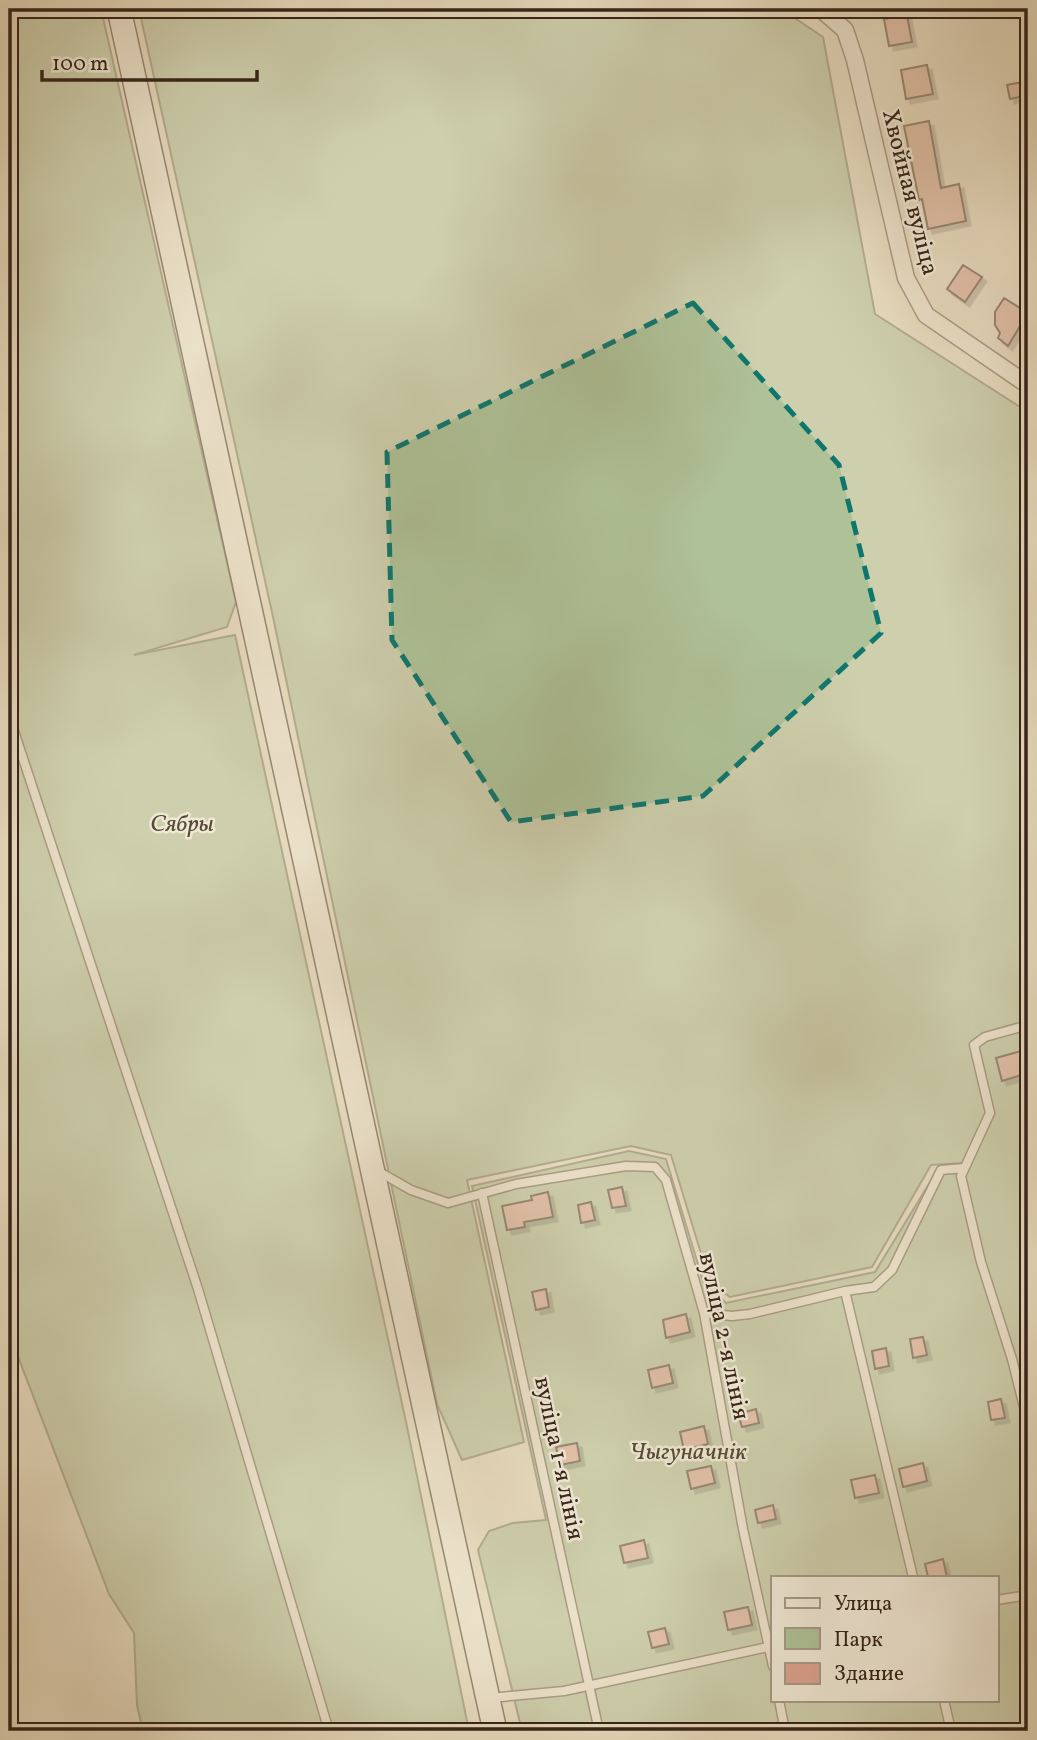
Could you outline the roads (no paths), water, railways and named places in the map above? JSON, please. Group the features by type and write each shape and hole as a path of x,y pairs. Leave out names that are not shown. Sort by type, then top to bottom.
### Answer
{"main road":[{"path":"119,9 495,1731"}],"street":[{"name":"Хвойная вуліца","path":"821,9 845,30 855,60 906,278 926,315 1028,385"}],"lane":[{"path":"9,716 198,1289 329,1731"},
{"path":"1028,1025 985,1037 974,1045 990,1113 961,1176 981,1262 1012,1359 1028,1423"},
{"name":"вуліца 2-я лінія","path":"482,1193 516,1184 626,1166 655,1167 666,1180 704,1313 743,1529 771,1647"},
{"path":"373,1168 411,1190 448,1203 482,1193"},
{"path":"704,1313 732,1316 750,1314 845,1291 874,1287 892,1270 941,1170 964,1168"},
{"name":"вуліца 1-я лінія","path":"482,1193 598,1731"},
{"path":"845,1291 913,1576"},
{"path":"998,1600 1028,1595"},
{"path":"487,1699 564,1691 771,1647"},
{"path":"779,1702 785,1731"},
{"path":"944,1702 951,1731"}],"park label":[{"name":"Сябры","path":"182,823"},
{"name":"Чыгуначнік","path":"688,1451"}]}
